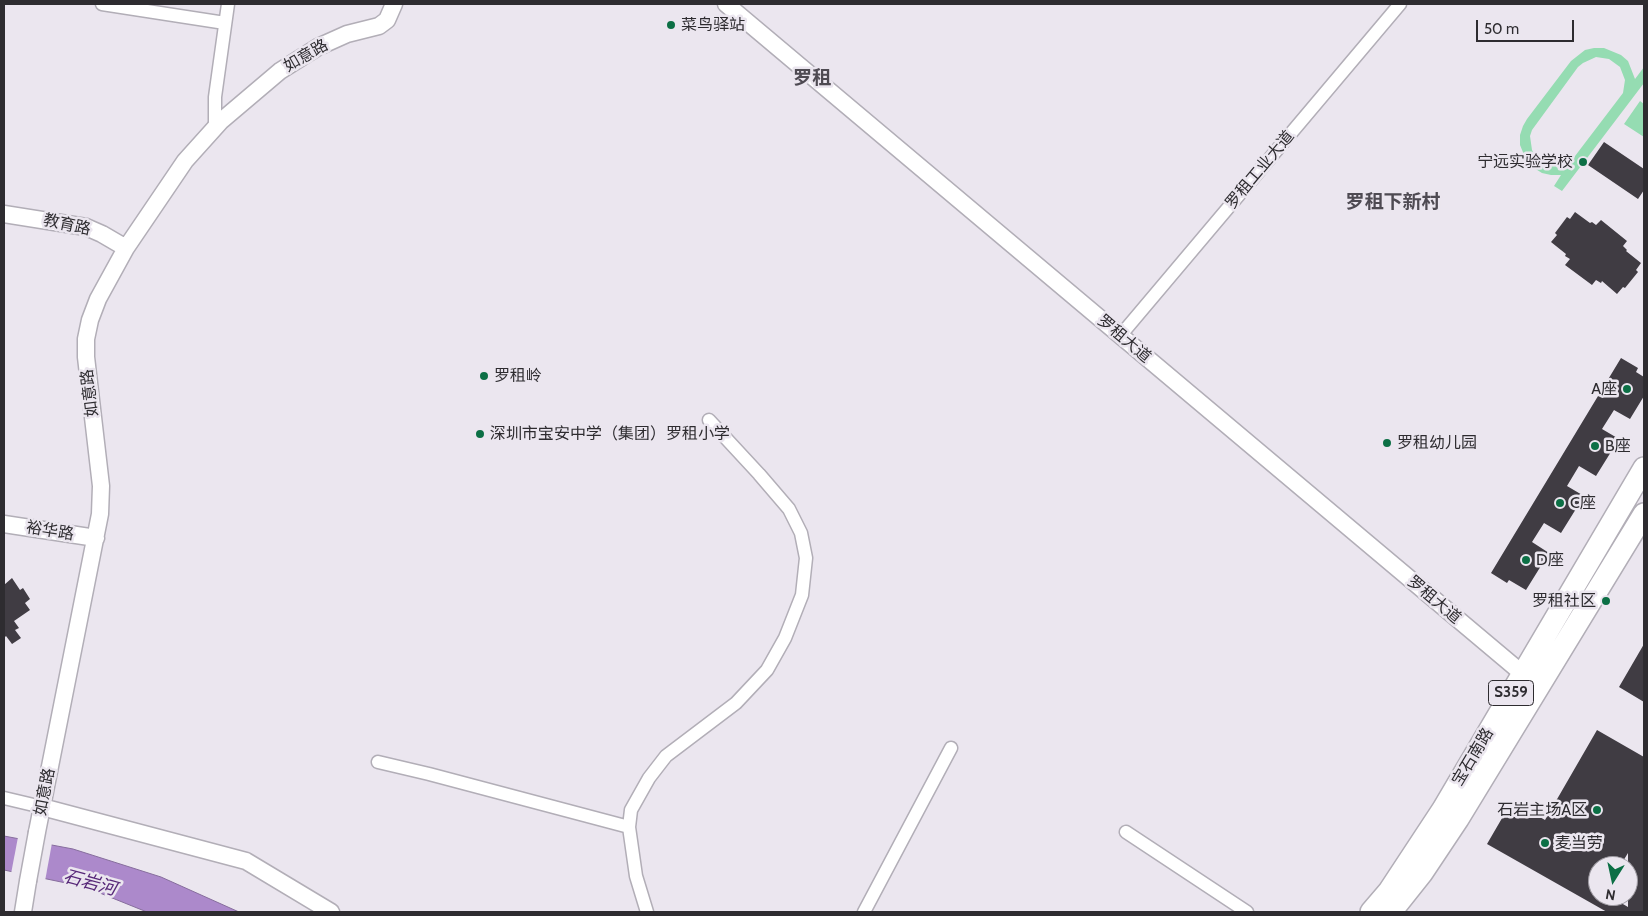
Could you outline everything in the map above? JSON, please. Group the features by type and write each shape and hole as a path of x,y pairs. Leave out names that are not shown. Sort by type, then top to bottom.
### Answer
{"main road":[{"name":"宝石南路","path":"1371,912 1389,891 1443,809 1644,468"},
{"name":"宝石南路","path":"1391,912 1422,873 1458,820 1644,514"}],"street":[{"path":"102,4 225,23"},
{"path":"215,128 215,97 228,4"},
{"name":"如意路","path":"23,912 37,832 96,538 101,500 87,379 86,339 98,298 126,248 185,161 215,128 280,71 318,47 347,34 379,26 387,20 394,4"},
{"name":"罗租大道","path":"726,4 1522,674"},
{"name":"罗租工业大道","path":"1120,336 1400,4"},
{"name":"教育路","path":"4,214 86,227 126,248"},
{"path":"647,912 636,876 628,827 632,810 649,778 666,756 736,703 767,670 785,638 802,594 806,558 801,533 789,509 709,420"},
{"name":"裕华路","path":"4,524 96,538"},
{"path":"864,912 951,748"},
{"path":"378,762 628,827"},
{"path":"4,798 246,861 331,912"},
{"path":"1126,832 1247,912"}],"green space":[{"path":"1604,48 1621,55 1628,61 1635,79 1644,67 1644,83 1562,191 1554,186 1561,175 1542,173 1527,162 1520,145 1520,135 1527,119 1571,61 1585,50","holes":["1596,57 1609,59 1620,67 1625,80 1623,93 1572,160 1560,166 1546,164 1535,156 1532,150 1530,136 1532,130 1578,67"]},
{"path":"1640,101 1644,104 1644,137 1624,124"}],"water":[{"name":"石岩河","path":"4,836 73,849 161,877 239,912 147,912 85,887 4,870"}],"pier":[{"path":"18,837 52,843 45,881 11,874"}],"building":[{"path":"1604,142 1644,169 1644,190 1638,199 1588,165"},
{"path":"1575,212 1596,225 1601,220 1627,241 1623,246 1626,251 1641,263 1636,270 1638,272 1625,288 1623,287 1617,294 1602,281 1601,283 1596,280 1592,285 1565,265 1570,259 1551,242 1567,217 1570,219"},
{"path":"1621,358 1638,368 1636,372 1644,377 1644,396 1630,419 1614,410 1602,429 1619,439 1596,476 1579,466 1567,486 1584,496 1561,533 1544,523 1532,542 1549,553 1526,590 1509,580 1507,583 1491,573"},
{"path":"12,578 20,590 23,588 30,599 25,603 30,610 14,621 19,628 15,630 21,638 12,644 6,636 4,638 4,585"},
{"path":"1644,644 1644,702 1619,687"},
{"name":"石岩主场A区","path":"1597,730 1644,757 1644,912 1607,912 1596,906 1638,906 1638,856 1628,856 1628,853 1626,856 1588,856 1588,901 1487,844 1512,801 1545,820"}],"place":[{"name":"菜鸟驿站","path":"671,25"},
{"name":"宁远实验学校","path":"1583,162"},
{"name":"罗租岭","path":"484,376"},
{"name":"A座","path":"1627,389"},
{"name":"深圳市宝安中学（集团）罗租小学","path":"480,434"},
{"name":"罗租幼儿园","path":"1387,443"},
{"name":"B座","path":"1595,446"},
{"name":"C座","path":"1560,503"},
{"name":"D座","path":"1526,560"},
{"name":"罗租社区","path":"1606,601"},
{"name":"石岩主场A区","path":"1597,810"},
{"name":"麦当劳","path":"1545,843"}],"district":[{"name":"罗租","path":"812,78"},
{"name":"罗租下新村","path":"1393,202"}]}
